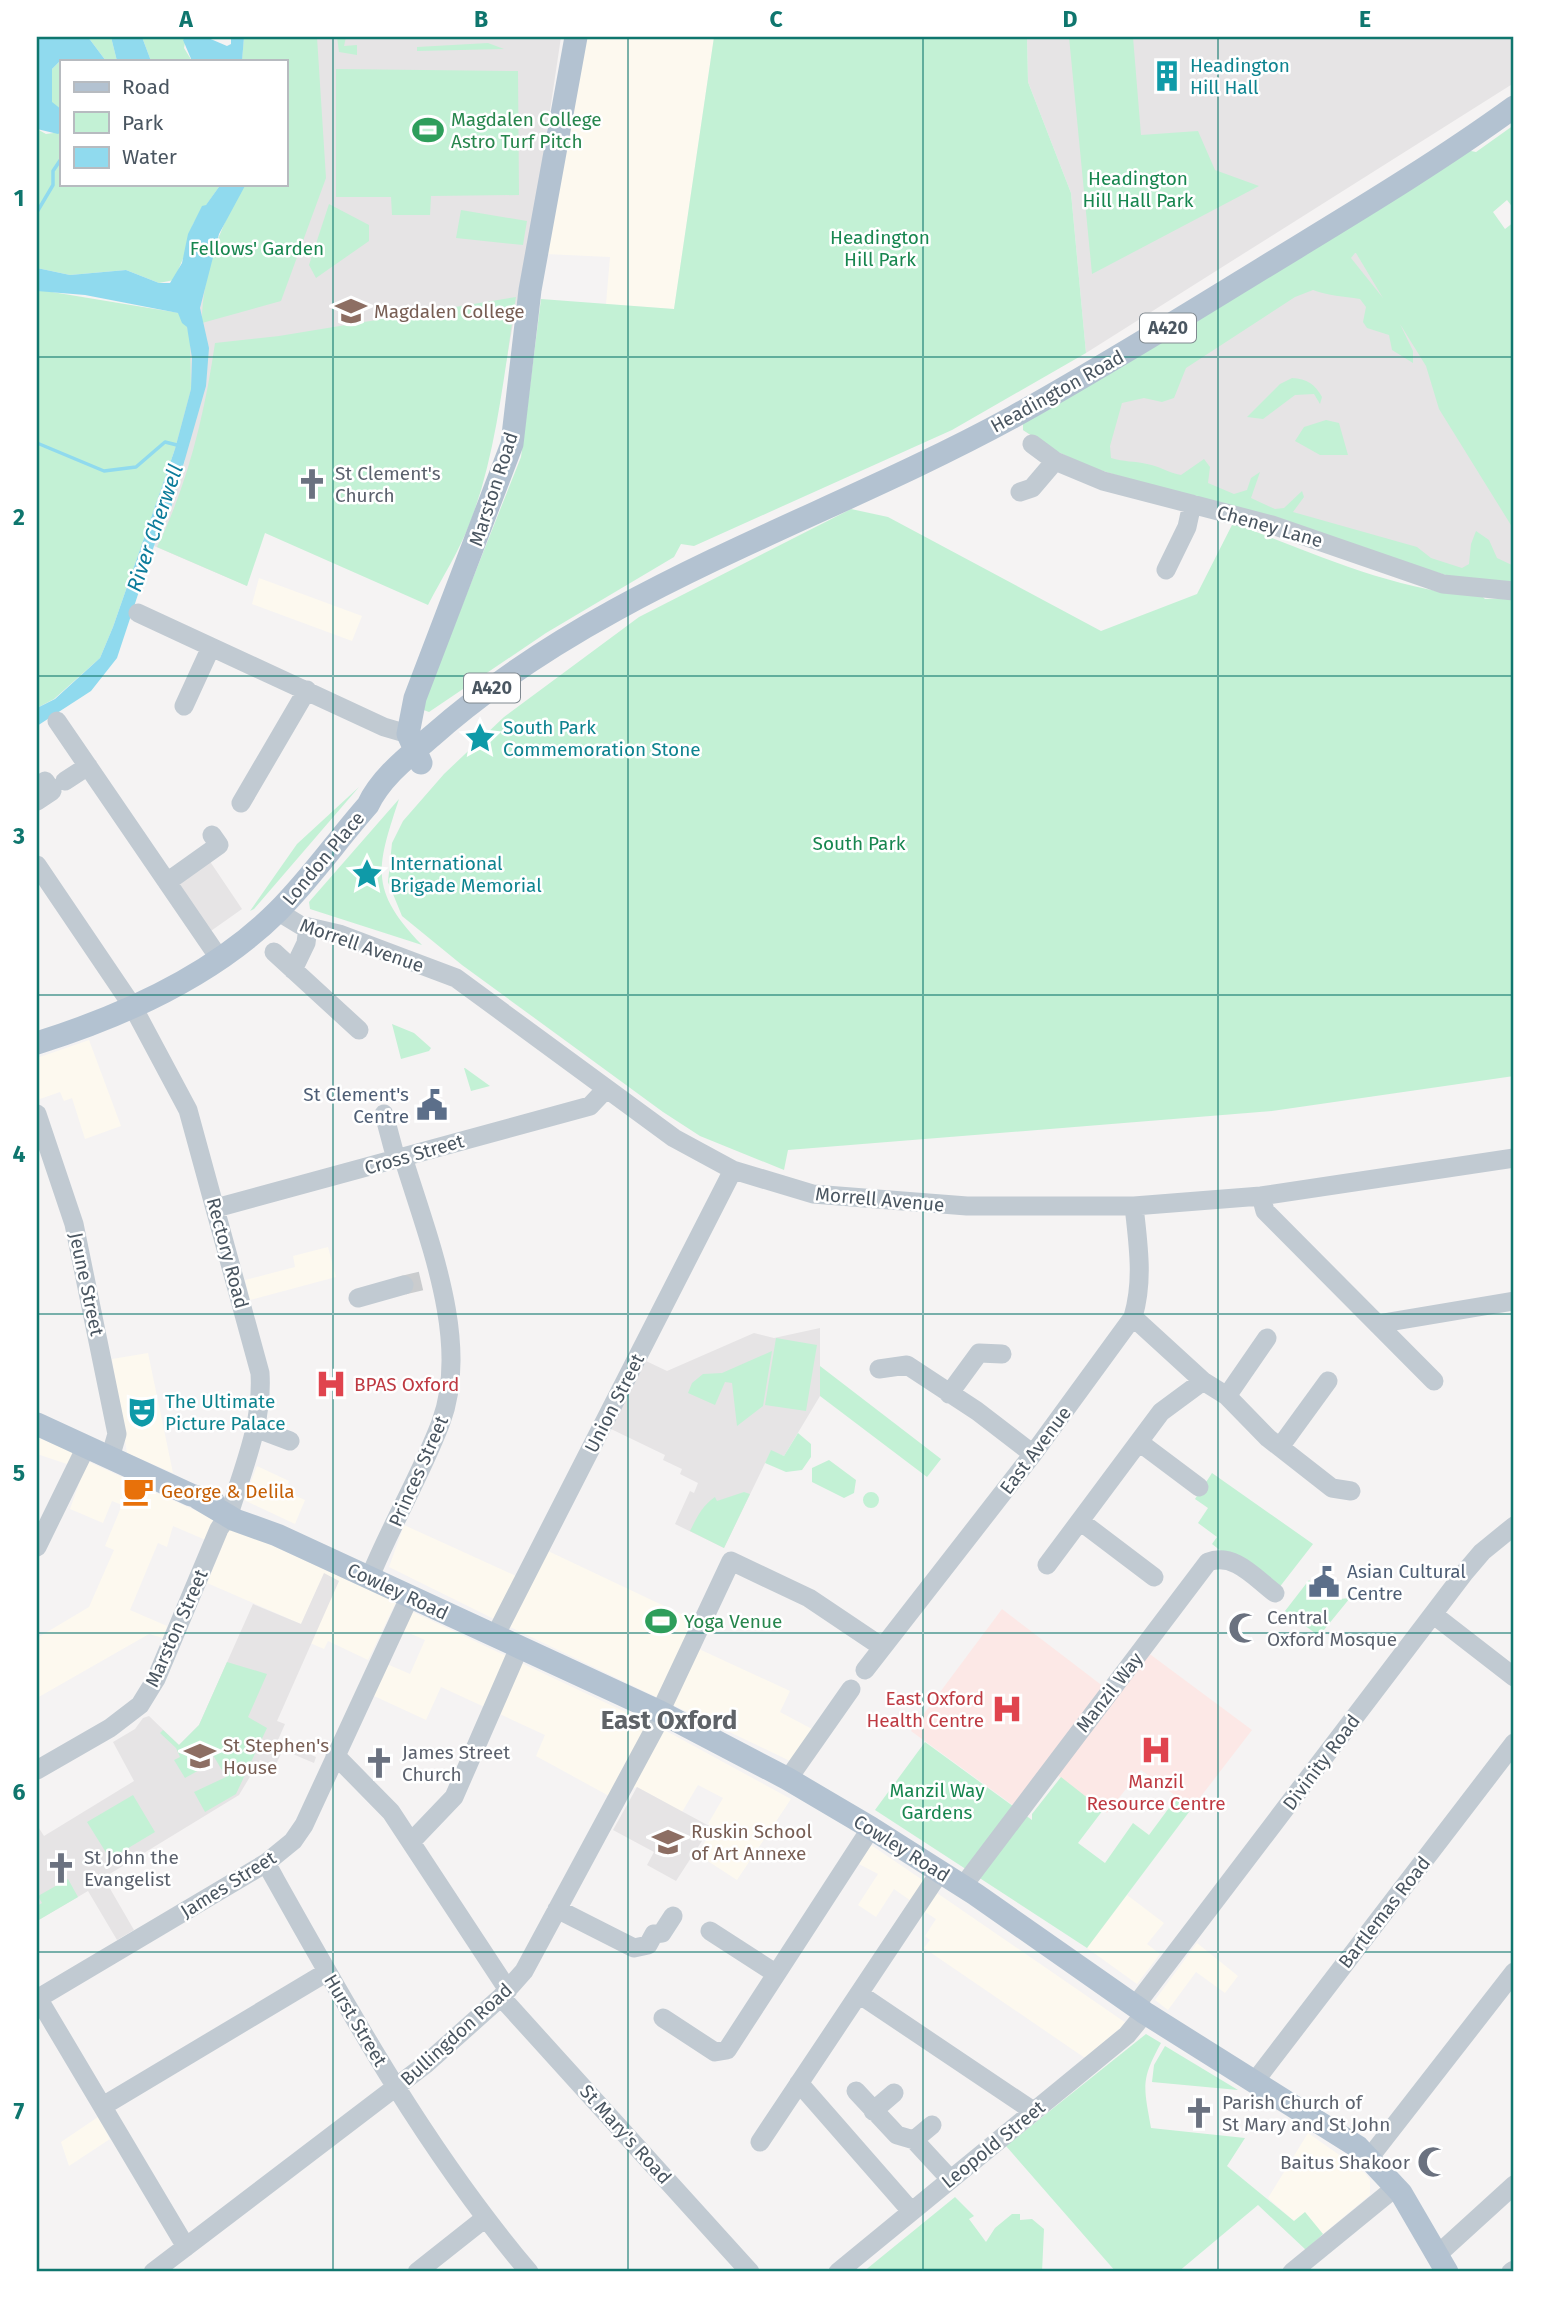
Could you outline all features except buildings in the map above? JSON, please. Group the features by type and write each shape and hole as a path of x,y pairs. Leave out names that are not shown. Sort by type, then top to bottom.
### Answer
{"main road":[{"name":"Marston Road","path":"414,750 415,698 487,517 512,444 530,290 576,37"},
{"name":"Headington Road","path":"414,750 501,681 632,600 689,570 930,458 1065,388 1159,334 1433,164 1514,107"},
{"name":"London Place","path":"277,911 368,805 374,791 414,750"},
{"name":"A420","path":"37,1043 133,1007 173,987 219,958 277,911"},
{"name":"Cowley Road","path":"37,1424 662,1712 788,1779 871,1828 963,1886 1140,2009 1370,2157 1396,2187 1442,2264"}],"street":[{"name":"Cheney Lane","path":"1032,444 1055,460 1103,481 1272,525 1443,584 1514,591"},
{"path":"1020,492 1032,488 1055,460"},
{"path":"1166,570 1187,527 1192,504"},
{"path":"138,613 384,727 414,750"},
{"path":"184,706 211,648"},
{"path":"241,803 307,690"},
{"path":"57,721 219,958"},
{"path":"65,781 88,766"},
{"path":"37,801 52,791 45,781"},
{"path":"167,882 219,845 212,835"},
{"name":"Rectory Road","path":"37,865 133,1007 188,1110 260,1373 258,1429 229,1512"},
{"name":"Morrell Avenue","path":"277,911 308,927 349,937 456,978 674,1138 733,1170 779,1186 845,1199 986,1207 1134,1206 1261,1196 1514,1158"},
{"path":"293,970 306,943 308,927"},
{"path":"274,952 359,1030"},
{"name":"Cross Street","path":"216,1208 590,1105 606,1089"},
{"name":"Jeune Street","path":"37,1114 74,1224 84,1267 117,1434 110,1458"},
{"name":"Princes Street","path":"370,1577 446,1405 452,1348 421,1281 399,1158 383,1114"},
{"name":"Union Street","path":"495,1636 733,1170"},
{"path":"1261,1196 1265,1211 1434,1381"},
{"name":"East Avenue","path":"865,1670 1033,1454 1133,1317 1139,1295 1139,1246 1134,1206"},
{"path":"358,1298 421,1281"},
{"path":"1377,1324 1514,1301"},
{"path":"1133,1317 1203,1381 1227,1396 1280,1447 1332,1488 1351,1491"},
{"path":"1227,1396 1267,1338"},
{"path":"950,1394 979,1353 1002,1354"},
{"path":"879,1369 908,1365 977,1411 1033,1454"},
{"path":"1047,1565 1161,1412 1203,1381"},
{"path":"1280,1447 1328,1381"},
{"path":"258,1429 290,1441"},
{"path":"1139,1442 1199,1487"},
{"path":"37,1547 86,1447"},
{"name":"Marston Street","path":"37,1770 110,1728 140,1705 156,1679 219,1529 229,1512"},
{"path":"1080,1521 1154,1577"},
{"name":"Divinity Road","path":"1140,2009 1142,1993 1482,1552 1514,1526"},
{"name":"Manzil Way","path":"963,1886 1208,1562 1220,1557 1230,1559 1275,1593"},
{"name":"Bullingdon Road","path":"153,2272 397,2086 504,1994 524,1971 643,1752 731,1561 809,1598 882,1647"},
{"name":"James Street","path":"38,1998 266,1863 292,1841 304,1825 410,1597"},
{"path":"1434,1615 1514,1677"},
{"path":"411,1842 454,1797 519,1648"},
{"path":"788,1779 851,1689"},
{"name":"Bartlemas Road","path":"1255,2081 1514,1743"},
{"name":"St Mary's Road","path":"335,1755 391,1812 504,1994 750,2272"},
{"path":"663,2018 715,2052 727,2050 871,1828"},
{"name":"Hurst Street","path":"266,1863 327,1972 397,2086 484,2219 529,2272"},
{"path":"760,2141 940,1872"},
{"path":"556,1909 634,1948 648,1945 654,1934 662,1933 673,1916"},
{"path":"710,1931 775,1973"},
{"path":"103,2106 327,1972"},
{"path":"1370,2157 1514,1972"},
{"path":"859,1994 1033,2111"},
{"path":"38,1998 186,2247"},
{"name":"Leopold Street","path":"838,2272 1127,2035 1140,2009"},
{"path":"799,2083 911,2211"},
{"path":"856,2091 902,2139 914,2140 950,2179"},
{"path":"873,2111 894,2093"},
{"path":"914,2140 932,2124"},
{"path":"1442,2264 1514,2185"},
{"path":"1292,2272 1396,2187"},
{"path":"418,2272 484,2219"}],"shaded area":[{"name":"Magdalen College","path":"244,37 561,37 542,164 492,440 281,421 247,586 154,546 171,508 185,460 174,451 37,441 37,291 179,313 245,186 287,186 287,60 242,60"},
{"path":"585,37 714,37 674,309 606,304 610,257 545,254"},
{"path":"1027,37 1514,37 1514,83 1086,353 1071,193 1028,82"},
{"path":"1450,161 1514,243 1514,583 1419,568 1090,467 1052,449 1023,430"},
{"path":"259,578 362,616 352,641 252,604"},
{"path":"209,860 242,909 208,933 173,882"},
{"path":"89,1040 121,1126 85,1139 72,1098 64,1101 60,1092 37,1100 37,1058"},
{"path":"328,1247 336,1277 250,1300 245,1280 295,1267 293,1256"},
{"path":"820,1328 820,1396 784,1456 771,1451 724,1548 675,1524 690,1491 694,1493 698,1483 680,1474 682,1469 663,1460 665,1455 611,1429 646,1361 667,1371 754,1333 774,1338"},
{"path":"148,1353 173,1473 127,1453 112,1359"},
{"path":"37,1437 75,1453 70,1465 37,1454"},
{"path":"87,1461 396,1602 368,1660 328,1641 324,1649 310,1643 339,1581 324,1574 301,1624 207,1583 222,1547 173,1526 167,1547 158,1543 130,1610 167,1626 163,1638 149,1634 37,1698 37,1638 89,1607 114,1550 105,1546 122,1505 112,1501 103,1523 70,1509"},
{"path":"257,1466 289,1481 285,1491 305,1500 295,1524 244,1500"},
{"path":"404,1525 516,1576 494,1619 389,1567"},
{"path":"548,1551 698,1622 688,1644 790,1691 780,1712 812,1729 790,1761 510,1627"},
{"name":"St Stephen's House","path":"324,1573 339,1581 277,1721 285,1724 278,1740 316,1757 314,1763 283,1750 275,1766 260,1760 239,1795 108,1875 105,1880 134,1930 117,1940 88,1891 37,1921 37,1825 44,1836 134,1781 113,1742 135,1729 143,1718 149,1716 179,1745 199,1725 253,1604 301,1624"},
{"name":"East Oxford Health Centre","path":"1002,1609 1104,1687 1014,1806 911,1731"},
{"path":"411,1611 670,1733 791,1799 737,1880 697,1854 714,1828 708,1824 723,1798 698,1785 682,1812 637,1787 609,1796 536,1756 545,1735 441,1687 426,1720 372,1695 387,1664 410,1674 425,1640 402,1630"},
{"name":"Manzil Resource Centre","path":"1147,1652 1252,1730 1192,1808 1141,1770 1107,1813 1056,1774"},
{"name":"Ruskin School of Art Annexe","path":"637,1787 711,1827 676,1881 647,1865 654,1852 613,1830"},
{"path":"871,1845 924,1881 911,1901 894,1889 876,1917 858,1905 878,1874 859,1864"},
{"path":"937,1893 1126,2023 1085,2058 924,1948 930,1940 925,1936 936,1919 925,1912"},
{"path":"1127,1895 1164,1923 1147,1944 1160,1954 1137,1984 1087,1948"},
{"path":"1197,1943 1238,1976 1225,1993 1196,1972 1168,2010 1155,2000"},
{"path":"98,2117 110,2139 69,2166 61,2142"},
{"path":"1308,2133 1365,2173 1370,2180 1370,2195 1323,2234 1305,2213 1294,2221 1268,2198"}],"green space":[{"path":"88,37 111,37 117,60 105,60"},
{"path":"142,37 186,37 184,48 191,60 151,60"},
{"name":"Fellows' Garden","path":"244,37 317,37 326,178 281,301 202,323 205,288 214,251 237,198 245,186 287,186 287,60 242,60"},
{"path":"337,37 346,37 344,46 357,45 357,55 339,52"},
{"name":"Headington Hill Park","path":"714,37 1027,37 1028,82 1071,193 1086,353 952,430 694,546 681,544 674,557 546,633 429,712 421,709 521,457 541,299 674,309"},
{"name":"Headington Hill Hall Park","path":"1069,37 1133,37 1141,135 1198,131 1215,170 1259,186 1092,274"},
{"path":"488,43 504,49 417,51 417,47"},
{"path":"60,61 60,108 52,103 52,69"},
{"name":"Magdalen College Astro Turf Pitch","path":"336,69 518,71 519,195 431,196 430,215 392,215 391,197 336,197"},
{"path":"1514,125 1514,209 1507,200 1493,212 1505,229 1514,222 1514,530 1439,409 1426,366 1400,324 1413,351 1413,363 1392,350 1389,335 1367,328 1363,322 1366,307 1360,299 1313,290 1295,297 1186,368 1174,398 1162,402 1144,398 1122,403 1110,446 1111,458 1151,465 1181,475 1204,459 1210,467 1208,483 1234,494 1247,490 1251,478 1260,472 1251,498 1275,509 1284,508 1302,491 1304,497 1293,512 1417,547 1431,558 1462,568 1469,564 1471,544 1476,531 1489,540 1497,558 1514,566 1514,584 1482,586 1090,467 1052,449 1023,430 1023,420 1466,150 1476,152","holes":["1356,253 1383,298 1351,258"]},
{"path":"37,129 46,134 60,132 60,186 220,186 193,224 187,249 174,280 159,283 126,270 70,275 37,268"},
{"path":"329,204 369,225 369,241 316,278 309,265"},
{"path":"461,210 527,221 523,245 456,238"},
{"path":"37,291 179,313 190,339 191,389 175,449 100,658 54,699 37,708"},
{"path":"516,297 499,412 479,496 461,544 428,605 265,533 247,586 157,547 178,498 194,447 215,343 279,336"},
{"path":"1292,378 1306,381 1313,386 1322,397 1320,404 1314,394 1295,395 1263,419 1247,417 1280,384"},
{"path":"1326,420 1339,423 1348,455 1320,455 1295,441 1304,427"},
{"name":"South Park","path":"851,509 888,517 1101,631 1197,594 1233,523 1387,579 1450,593 1482,596 1485,599 1514,598 1514,1076 1272,1111 788,1150 784,1170 700,1136 663,1112 462,965 402,916 388,882 392,843 403,821 444,774 504,717 639,617"},
{"path":"359,787 254,909 250,911 297,844"},
{"path":"399,799 382,860 382,876 385,892 393,908 422,945 310,909 309,902"},
{"path":"392,1024 414,1033 431,1048 429,1051 401,1059"},
{"path":"465,1068 490,1086 471,1091"},
{"path":"776,1338 817,1345 806,1411 765,1405"},
{"path":"772,1351 763,1406 737,1426 732,1383 725,1382 715,1405 688,1393 692,1383 703,1374 722,1373"},
{"path":"820,1366 941,1459 927,1477 820,1396"},
{"path":"798,1433 811,1444 811,1457 802,1470 786,1472 765,1463 771,1450 784,1456"},
{"path":"829,1460 856,1480 854,1493 844,1498 812,1482 812,1468"},
{"path":"1212,1473 1313,1544 1275,1593 1212,1544 1217,1537 1198,1523 1208,1508 1195,1499"},
{"path":"744,1492 750,1494 724,1548 690,1531 710,1500 715,1497 717,1501"},
{"path":"871,1492 877,1494 877,1506 871,1508 865,1506 863,1500 865,1494"},
{"path":"1309,1580 1329,1600 1350,1598 1319,1636 1285,1611"},
{"path":"227,1662 267,1674 248,1717 267,1728 236,1794 205,1812 194,1792 226,1777 213,1755 199,1765 201,1769 185,1778 174,1760 180,1757 176,1748 160,1733 163,1730 179,1745 199,1725"},
{"name":"Manzil Way Gardens","path":"925,1742 1032,1820 1032,1814 1061,1777 1103,1810 1078,1843 1105,1863 1133,1823 1149,1835 1177,1797 1192,1808 1087,1948 875,1810"},
{"path":"133,1795 155,1832 110,1859 87,1822"},
{"path":"68,1879 78,1897 37,1921 37,1906 42,1903 38,1896"},
{"path":"1146,2034 1161,2043 1146,2084 1151,2128 1245,2138 1227,2166 1294,2221 1305,2212 1323,2234 1306,2250 1258,2205 1178,2272 1116,2272 1006,2146"},
{"path":"1165,2046 1238,2090 1152,2082 1154,2065"},
{"path":"955,2197 974,2216 969,2219 986,2242 995,2228 1012,2214 1020,2214 1020,2220 1032,2219 1044,2229 1042,2272 863,2272"}],"water":[{"path":"37,37 88,37 105,60 60,60 52,69 52,102 60,108 60,133 37,129"},
{"path":"111,37 142,37 151,60 117,60"},
{"path":"186,37 206,37 227,46 231,44 231,37 244,37 242,60 192,60 183,40"},
{"name":"River Cherwell","path":"220,186 245,186 219,234 200,308 209,348 206,386 171,508 154,546 117,658 91,691 37,726 37,708 55,699 100,658 175,449 191,389 192,358 187,327 178,313 85,295 37,291 37,268 70,275 126,270 159,283 170,283 182,263 188,234 202,206 206,205"}],"waterway":[{"path":"37,212 53,185 53,171 60,160"},
{"path":"37,443 104,471 136,467 165,442 181,446"}],"tunnel":[{"path":"404,1285 421,1281"}],"place":[{"name":"Headington Hill Hall","path":"1167,76"},
{"name":"Magdalen College Astro Turf Pitch","path":"428,130"},
{"name":"Magdalen College","path":"351,311"},
{"name":"St Clement's Church","path":"312,484"},
{"name":"South Park Commemoration Stone","path":"480,738"},
{"name":"International Brigade Memorial","path":"367,874"},
{"name":"St Clement's Centre","path":"432,1105"},
{"name":"BPAS Oxford","path":"331,1384"},
{"name":"The Ultimate Picture Palace","path":"142,1412"},
{"name":"George & Delila","path":"138,1491"},
{"name":"Asian Cultural Centre","path":"1324,1582"},
{"name":"Yoga Venue","path":"661,1621"},
{"name":"Central Oxford Mosque","path":"1244,1628"},
{"name":"East Oxford Health Centre","path":"1007,1709"},
{"name":"Manzil Resource Centre","path":"1156,1750"},
{"name":"St Stephen's House","path":"200,1756"},
{"name":"James Street Church","path":"379,1763"},
{"name":"Ruskin School of Art Annexe","path":"668,1842"},
{"name":"St John the Evangelist","path":"61,1868"},
{"name":"Parish Church of St Mary and St John","path":"1199,2113"},
{"name":"Baitus Shakoor","path":"1433,2162"}],"district":[{"name":"East Oxford","path":"669,1720"}]}
